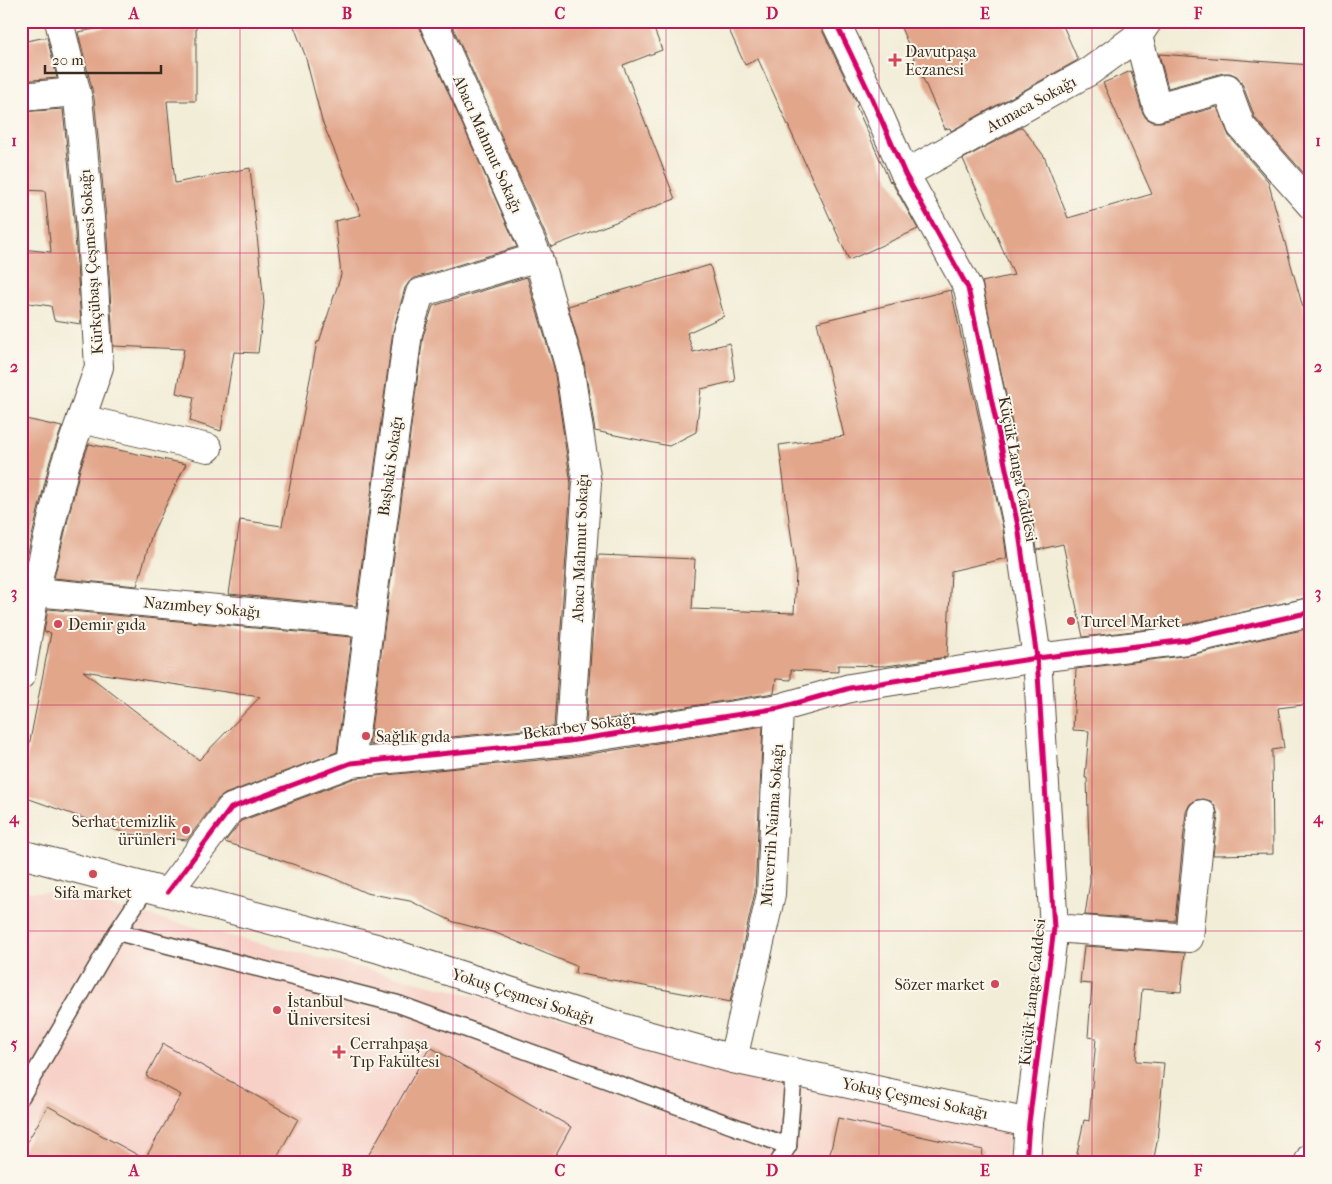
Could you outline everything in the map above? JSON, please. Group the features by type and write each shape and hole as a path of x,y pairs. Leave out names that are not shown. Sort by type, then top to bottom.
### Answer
{"street":[{"name":"Kürkçübaşı Çeşmesi Sokağı","path":"21,675 35,592 66,465 99,367 90,218 76,92 59,21"},
{"name":"Abacı Mahmut Sokağı","path":"433,21 538,257 568,365 586,483 569,741"},
{"name":"Küçük Langa Caddesi","path":"835,21 905,174 968,288 1018,526 1037,658 1054,928 1029,1123 1026,1163"},
{"path":"1143,28 1157,107 1227,88 1241,126 1311,205"},
{"name":"Atmaca Sokağı","path":"905,174 1090,70 1143,28"},
{"path":"21,97 76,92"},
{"name":"Başbaki Sokağı","path":"351,763 368,622 408,332 420,293 538,257"},
{"path":"81,419 208,448"},
{"name":"Nazımbey Sokağı","path":"35,592 368,622"},
{"name":"Bekarbey Sokağı","path":"158,890 231,808 351,763 569,741 779,708 850,688 1037,658 1187,640 1311,612"},
{"name":"Müverrih Naima Sokağı","path":"733,1059 771,894 779,708"},
{"path":"1054,928 1190,938 1202,814"},
{"name":"Yokuş Çeşmesi Sokağı","path":"21,854 376,948 643,1034 733,1059 1029,1123"},
{"path":"1308,1163 1311,1157"}],"lane":[{"path":"21,1097 117,932 158,890"},
{"path":"117,932 398,1004 788,1146"},
{"path":"778,1163 788,1146 794,1071"}],"shaded area":[{"name":"İstanbul Üniversitesi","path":"21,891 55,893 1008,1126 1006,1163 21,1163"}],"building":[{"path":"143,21 196,21 196,101 167,101 175,183 250,168 264,303 258,353 234,352 221,431 190,421 194,397 176,393 184,349 113,346 106,217 94,97 78,32"},
{"path":"292,21 418,21 517,247 415,278 405,288 393,331 356,606 229,594 240,520 282,526 317,342 319,342 341,275 335,221 361,215 322,121 305,55"},
{"path":"450,21 651,21 662,50 623,65 675,199 551,247"},
{"path":"725,21 820,21 821,28 858,105 856,106 890,182 918,229 849,260 758,59 745,65"},
{"path":"898,21 1061,21 1078,60 951,131 950,128 945,129"},
{"path":"47,37 57,78 21,81 21,42"},
{"path":"1159,54 1311,65 1311,181 1255,118 1242,83 1237,76 1223,73 1168,88"},
{"path":"1131,71 1142,111 1146,118 1153,122 1161,122 1217,107 1229,136 1268,181 1311,337 1311,597 1184,625 1083,637 1063,544 1037,550 1033,523 982,282 1014,275 963,159 1022,127 1044,156 1068,218 1152,194 1103,83"},
{"path":"63,109 74,219 81,324 54,320 51,306 21,302 21,249 51,252 45,191 21,190 21,112"},
{"path":"710,265 724,316 687,333 693,352 730,343 735,381 701,389 696,432 669,446 595,431 584,363 568,306"},
{"path":"527,277 554,368 571,484 554,727 369,745 423,336 433,306"},
{"path":"951,290 1003,529 1007,558 951,571 947,657 886,666 838,665 838,672 791,670 791,680 776,679 774,693 586,723 598,555 695,559 692,609 794,613 796,572 779,445 844,436 817,322"},
{"path":"21,418 62,427 50,461 21,582"},
{"path":"89,444 186,464 152,534 137,586 54,578 80,469"},
{"path":"48,609 352,637 337,752 225,794 218,799 187,840 128,834 21,796 21,787 51,633 44,632","holes":["83,671 260,697 199,760"]},
{"path":"1311,628 1311,704 1278,708 1284,748 1272,750 1273,854 1213,855 1218,816 1216,808 1211,801 1204,799 1196,800 1190,804 1186,812 1175,921 1085,915 1090,882 1087,778 1085,778 1089,731 1073,730 1076,669 1190,655"},
{"path":"763,726 755,892 730,1002 575,973 576,966 496,933 454,922 410,901 366,893 329,876 225,842 241,821 355,778 571,757"},
{"path":"1084,946 1185,953 1181,992 1142,989 1136,1061 1164,1063 1157,1142 1153,1163 1075,1163 1084,1120 1089,1121 1096,1038 1088,1037 1092,984 1080,983"},
{"path":"163,1044 298,1119 274,1163 21,1163 21,1153 48,1106 145,1159 181,1095 146,1076"},
{"path":"430,1047 571,1127 551,1163 364,1163"},
{"path":"838,1118 983,1150 981,1163 828,1163"}],"cycle path":[{"path":"835,21 905,174 968,288 1018,526 1037,658 1054,928 1029,1123 1026,1163"},
{"path":"168,892 231,808 351,763 569,741 779,708 850,688 1037,658 1187,640 1311,612"}],"place":[{"name":"Davutpaşa Eczanesi","path":"895,60"},
{"name":"Turcel Market","path":"1071,621"},
{"name":"Demir gıda","path":"58,624"},
{"name":"Sağlık gıda","path":"366,736"},
{"name":"Serhat temizlik ürünleri","path":"186,830"},
{"name":"Sifa market","path":"93,874"},
{"name":"Sözer market","path":"995,984"},
{"name":"İstanbul Üniversitesi","path":"277,1010"},
{"name":"Cerrahpaşa Tıp Fakültesi","path":"339,1052"}]}
